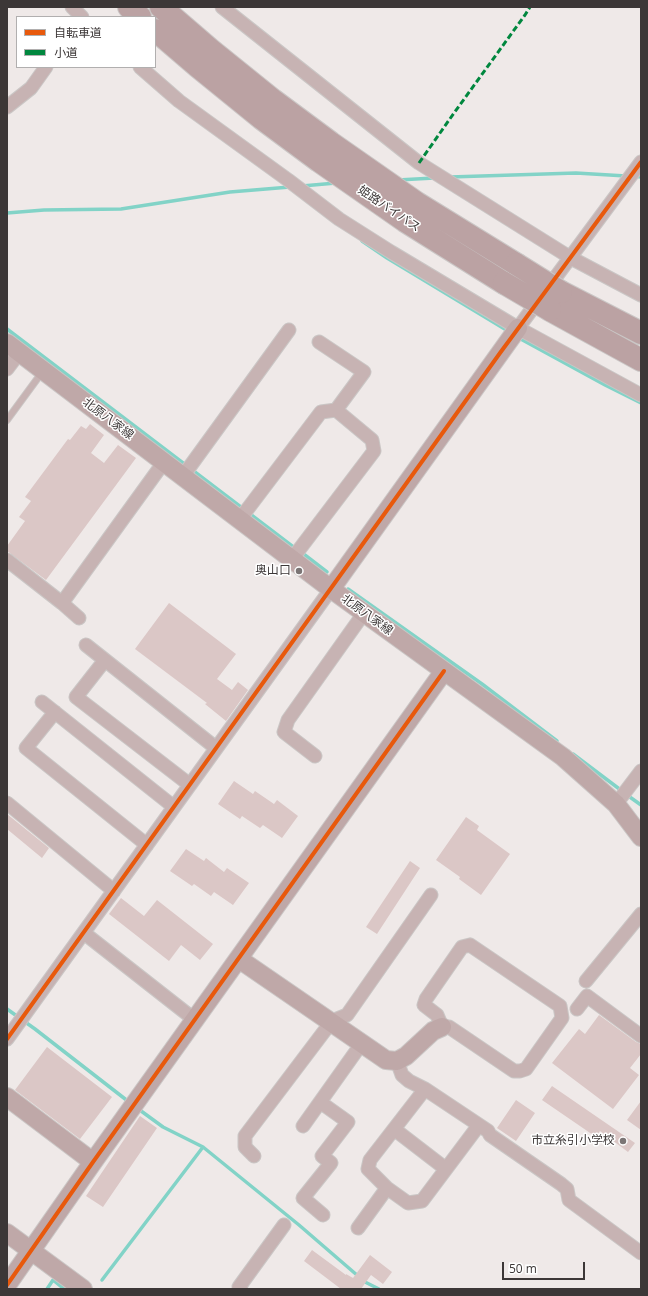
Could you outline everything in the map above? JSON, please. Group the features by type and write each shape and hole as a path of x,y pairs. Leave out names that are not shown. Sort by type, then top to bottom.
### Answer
{"highway":[{"path":"129,7 139,16"},
{"name":"姫路バイパス","path":"161,7 273,100 331,143 417,203 561,292 641,333"},
{"name":"姫路バイパス","path":"156,31 255,113 319,161 405,221 504,283 641,360"}],"street":[{"path":"222,7 419,163 571,258 641,295"},
{"path":"7,107 31,88 45,68"},
{"path":"141,68 179,101 339,219 518,328 641,395"},
{"path":"7,1039 518,328 641,162"},
{"path":"188,470 290,330"},
{"path":"245,512 321,412 336,410 364,372 319,342"},
{"path":"7,369 13,348"},
{"name":"北原八家線","path":"13,348 164,462 188,470 245,512 297,553 331,589 563,757 616,804 641,837"},
{"path":"297,553 374,451 372,440 336,410"},
{"path":"62,602 164,462"},
{"path":"7,560 62,602 79,618"},
{"path":"316,756 284,732 288,720 364,613"},
{"path":"86,645 216,748"},
{"path":"105,660 76,697 190,785"},
{"path":"7,1285 444,671"},
{"path":"42,702 174,807"},
{"path":"55,712 26,748 146,845"},
{"path":"616,804 641,771"},
{"path":"7,803 114,891"},
{"path":"254,1156 245,1148 244,1136 332,1021 347,1015 431,895"},
{"path":"586,981 641,914"},
{"path":"84,933 195,1020"},
{"path":"239,958 332,1021 386,1060 397,1061 406,1056 432,1031 442,1027 449,1027 514,1071 520,1071 526,1069 562,1018 560,1006 470,945 462,947 426,999 424,1005 437,1015 442,1027"},
{"path":"577,1009 587,996 641,1036"},
{"path":"303,1126 362,1043"},
{"path":"397,1061 402,1075 409,1081 425,1089 488,1131 490,1135 567,1189 569,1200 641,1254"},
{"path":"425,1089 370,1160 368,1169 387,1188 408,1203 422,1201 479,1125"},
{"path":"7,1096 94,1162"},
{"path":"320,1102 348,1122 322,1156 331,1163 303,1198 323,1215"},
{"path":"394,1129 446,1169"},
{"path":"358,1228 387,1188"},
{"path":"241,1289 239,1287 284,1225"},
{"path":"7,1233 83,1289"}],"lane":[{"path":"7,420 44,370"}],"building":[{"path":"90,424 104,435 91,453 104,463 118,445 136,458 46,580 7,551 7,546 25,521 19,517 31,501 25,497 68,439 70,440 81,426 86,429"},
{"path":"169,603 236,654 217,679 232,690 238,682 248,690 226,721 205,704 207,703 135,649"},
{"path":"234,781 253,794 255,791 274,804 277,800 298,816 282,838 263,825 260,828 242,816 240,819 218,804"},
{"path":"7,814 49,848 42,858 7,829"},
{"path":"466,817 479,826 477,830 510,854 481,895 459,879 460,877 436,860"},
{"path":"186,849 204,861 206,858 224,872 227,868 249,883 233,905 214,892 211,896 194,884 192,886 170,871"},
{"path":"410,861 420,868 377,934 366,927"},
{"path":"121,898 144,916 157,900 213,944 200,960 181,945 169,961 109,914"},
{"path":"599,1015 641,1044 641,1054 630,1068 639,1075 613,1109 552,1063 579,1029 585,1034"},
{"path":"47,1047 112,1097 80,1139 15,1090"},
{"path":"552,1086 635,1143 628,1152 600,1131 596,1137 542,1100"},
{"path":"516,1100 535,1113 516,1141 497,1128"},
{"path":"641,1101 641,1130 627,1120"},
{"path":"140,1116 157,1128 103,1207 86,1196"},
{"path":"312,1250 346,1275 353,1278 370,1255 392,1272 383,1284 371,1275 361,1289 341,1289 304,1261"}],"waterway":[{"path":"450,177 576,173 626,176"},
{"path":"634,176 641,177"},
{"path":"398,180 434,178"},
{"path":"302,186 336,183"},
{"path":"7,213 44,210 121,209 230,192 290,187"},
{"path":"362,241 387,258 508,331"},
{"path":"7,329 296,549"},
{"path":"517,337 641,403"},
{"path":"301,552 327,572"},
{"path":"348,589 482,684 557,741"},
{"path":"573,754 622,791"},
{"path":"627,795 641,805"},
{"path":"7,1009 129,1102"},
{"path":"137,1108 163,1127 203,1147 299,1225 365,1282 379,1289"},
{"path":"102,1280 203,1147"},
{"path":"47,1289 53,1280 64,1289"}],"marked path":[{"path":"419,163 530,7"}],"cycle path":[{"path":"7,1039 500,353 641,162"},
{"path":"7,1285 93,1162 444,671"}],"place":[{"name":"奥山口","path":"299,571"},
{"name":"市立糸引小学校","path":"623,1141"}]}
